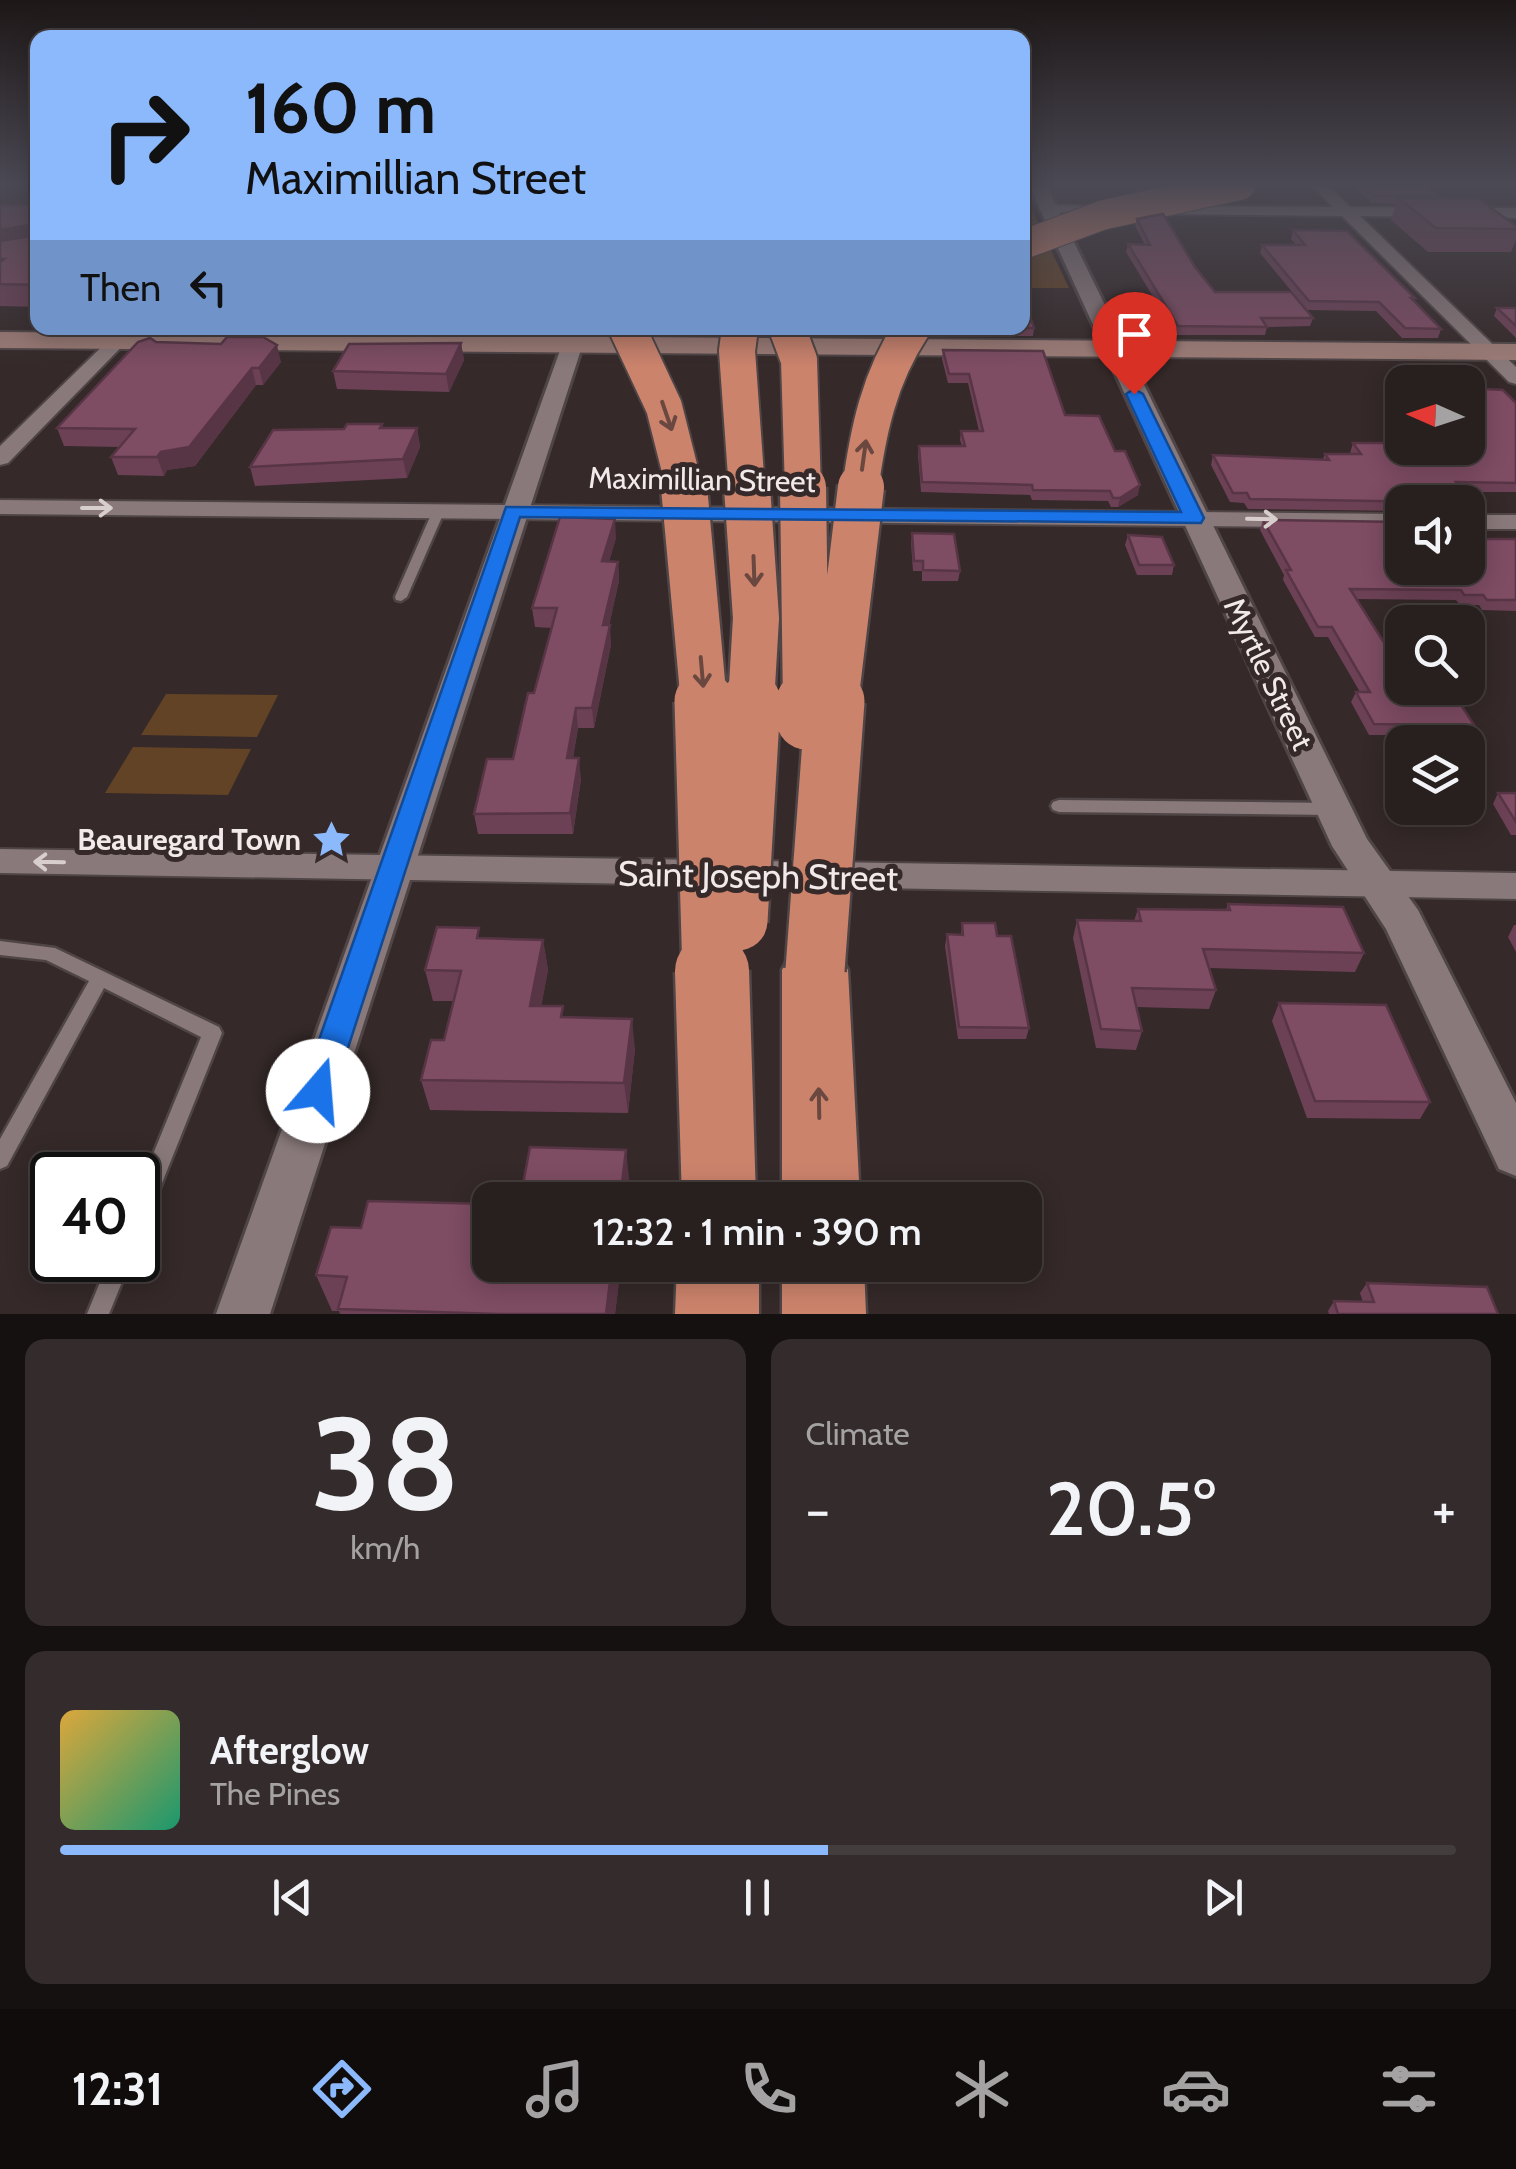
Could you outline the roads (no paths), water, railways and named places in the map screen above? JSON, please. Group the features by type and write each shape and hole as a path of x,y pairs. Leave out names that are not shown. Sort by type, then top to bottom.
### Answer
{"highway":[{"path":"630,335 664,407 681,465 688,511 703,684 719,1182"},
{"path":"721,1182 756,653 754,555 739,335"},
{"path":"790,335 799,360 801,384 801,583 821,1182"},
{"path":"815,970 838,660 869,422 888,364 907,335"},
{"path":"716,1314 717,1282"},
{"path":"823,1282 824,1314"}],"main road":[{"path":"0,325 30,325"},
{"path":"0,340 105,335"},
{"path":"612,335 1112,348 1516,352"}],"street":[{"name":"Myrtle Street","path":"1064,246 1351,846 1403,921 1516,1153"},
{"path":"1381,246 1516,378"},
{"path":"0,458 125,335"},
{"path":"244,1314 574,335"},
{"name":"Maximillian Street","path":"0,507 1385,521"},
{"path":"1485,522 1516,522"},
{"name":"Saint Joseph Street","path":"0,861 1516,886"}],"lane":[{"path":"401,597 439,510"},
{"path":"1059,806 1333,809"},
{"path":"0,948 49,954 212,1033 160,1162"},
{"path":"0,1159 100,978"},
{"path":"98,1314 111,1282"}],"place":[{"name":"Beauregard Town","path":"331,840"}]}
